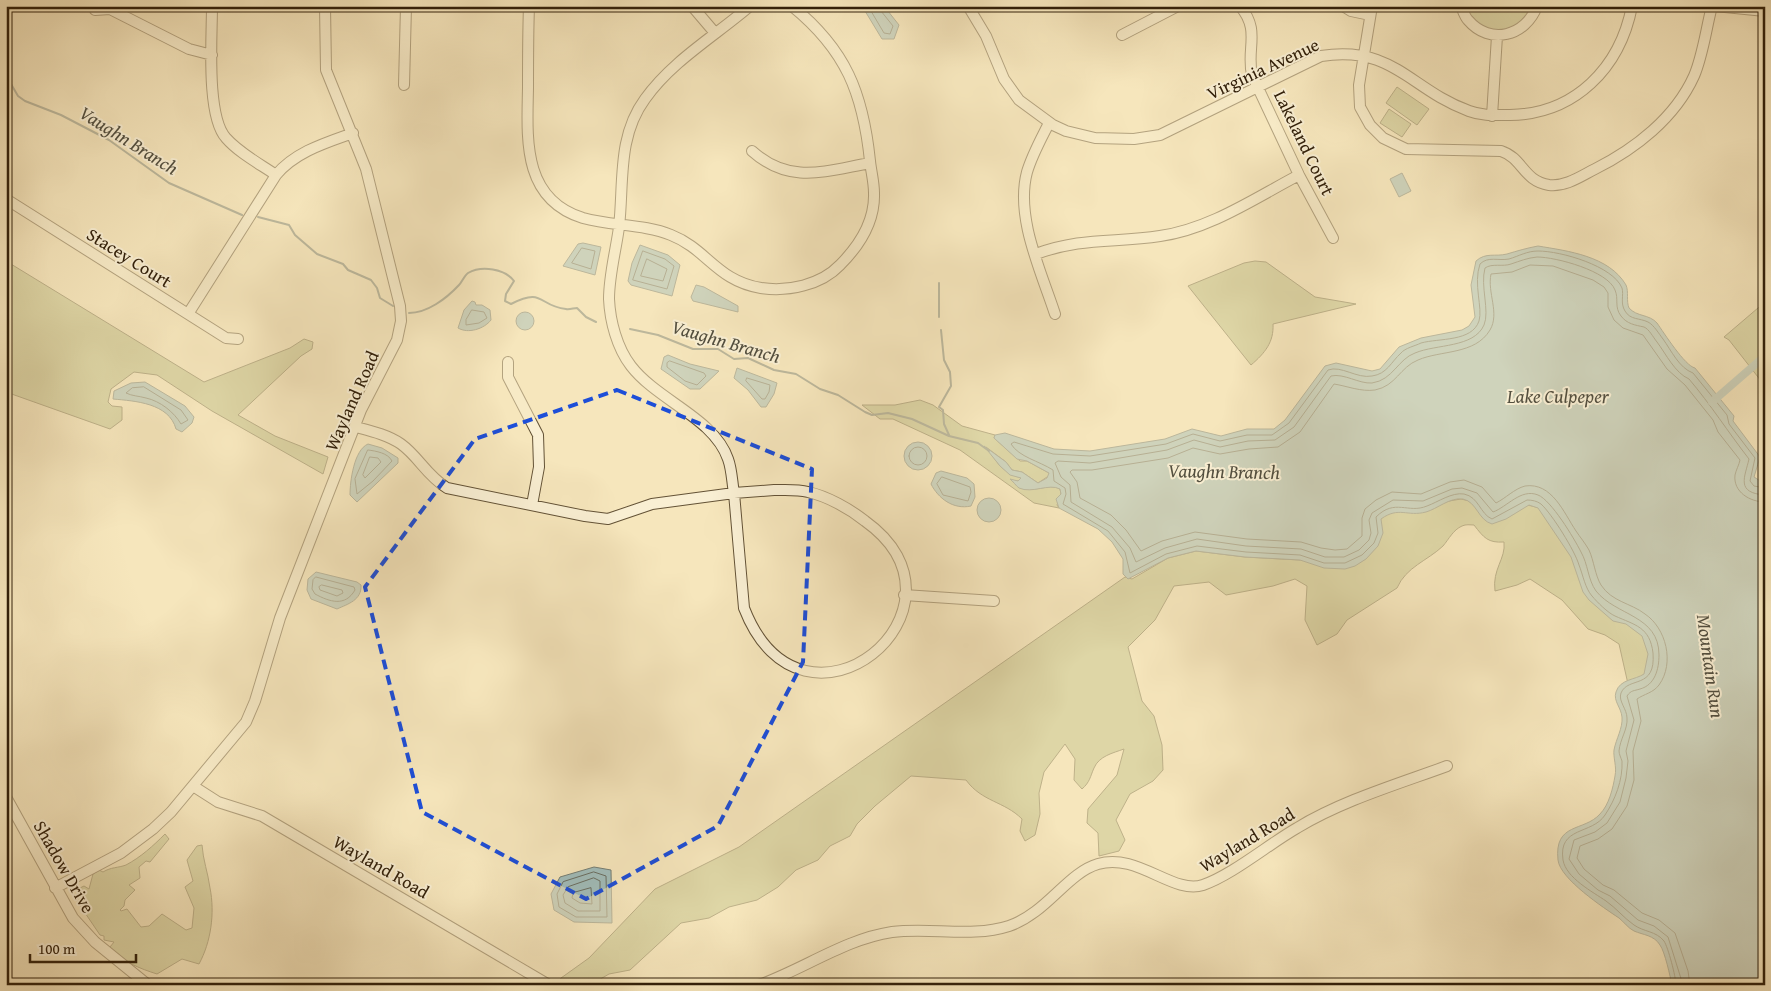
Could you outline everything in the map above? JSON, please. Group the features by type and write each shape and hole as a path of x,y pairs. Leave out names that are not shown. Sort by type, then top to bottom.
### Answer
{"street":[{"path":"212,6 212,55 217,122 226,138 276,175"},
{"name":"Wayland Road","path":"55,888 138,842 171,812 246,722 255,701 278,624 368,394 397,340 401,321 400,306 366,169 326,70 325,6"},
{"path":"404,85 406,6"},
{"path":"529,6 527,142 531,166 541,187 561,206 582,217 671,234 687,243 724,274 744,284 763,288 790,289 818,280 835,270 851,254 864,235 874,194 867,126 858,94 842,61 826,38 792,6"},
{"path":"692,6 715,33"},
{"path":"356,427 380,434 400,444 432,479 447,488 608,519 671,501 734,493 774,490 808,492 862,518 890,542 902,569 904,596 902,612 890,637 872,656 839,671 808,671 783,661 765,647 757,636 744,608 734,493 728,459 711,432 697,419 645,384 629,364 618,344 612,321 609,298 619,224 624,147 630,124 644,100 660,81 715,33 750,6"},
{"name":"Virginia Avenue","path":"968,6 986,36 1010,90 1028,109 1049,123 1066,131 1095,138 1144,138 1172,131 1258,86 1321,56 1344,52 1365,55 1393,66 1442,100 1471,112 1492,116 1525,115 1562,103 1590,86 1609,65 1620,46 1632,6"},
{"path":"1122,35 1178,6"},
{"name":"Lakeland Court","path":"1240,6 1248,15 1253,32 1249,62 1252,75 1299,176 1332,238"},
{"path":"1343,6 1351,11 1371,10 1359,85 1360,107 1370,125 1383,138 1406,149 1501,151 1513,157 1526,173 1535,180 1550,185 1560,185 1613,160 1664,121 1693,78 1714,6 1765,11"},
{"path":"1460,6 1468,20 1480,30 1497,36 1509,35 1522,28 1533,17 1537,6"},
{"path":"95,10 110,9 189,49 212,55"},
{"path":"1492,116 1497,36"},
{"path":"1049,123 1027,173 1023,205 1028,232 1055,314"},
{"path":"188,314 276,175 286,163 298,155 353,133"},
{"path":"752,151 776,168 793,173 815,172 870,163"},
{"path":"1036,254 1057,246 1083,241 1160,236 1191,229 1299,176"},
{"name":"Stacey Court","path":"6,199 226,338 238,339"},
{"path":"508,362 508,377 538,435 539,467 532,504"},
{"path":"904,596 994,601"},
{"name":"Wayland Road","path":"759,985 876,936 908,931 992,930 1010,926 1040,910 1081,872 1098,864 1128,863 1179,884 1202,886 1298,827 1322,815 1447,766"},
{"name":"Wayland Road","path":"193,786 218,802 262,816 549,985"},
{"name":"Shadow Drive","path":"6,797 73,918 87,934 148,985"}],"highlighted area":[{"path":"617,390 812,469 803,662 718,826 586,899 422,812 365,587 475,439"}],"green space":[{"path":"1461,6 1537,6 1509,35 1476,26"},
{"path":"1397,87 1429,109 1417,125 1386,103"},
{"path":"1389,109 1411,124 1402,137 1380,123"},
{"path":"6,261 204,382 290,348 304,339 313,342 312,349 301,356 238,415 275,436 328,457 323,474 212,411 157,375 134,372 111,389 108,402 112,406 122,407 122,420 110,429 6,392"},
{"path":"1266,262 1315,297 1356,304 1273,324 1272,336 1268,347 1251,365 1188,286 1244,263"},
{"path":"1765,302 1765,386 1729,340 1724,337"},
{"path":"920,400 933,405 962,426 995,435 994,438 1020,461 1027,461 1049,473 1050,475 1038,483 1022,472 1012,470 1006,462 986,447 1000,466 1010,474 1021,478 1018,481 1011,480 1018,486 1032,489 1055,487 1060,489 1061,494 1057,505 1059,508 1034,503 960,450 893,419 880,419 862,405 895,405"},
{"path":"1461,499 1481,503 1520,504 1540,508 1629,623 1645,635 1649,653 1648,673 1628,684 1619,644 1605,635 1588,629 1562,600 1530,579 1495,591 1495,576 1503,554 1504,542 1494,542 1487,539 1474,525 1464,525 1456,530 1443,546 1411,569 1397,588 1347,620 1337,634 1317,645 1305,620 1307,586 1295,579 1273,586 1226,595 1209,582 1174,586 1155,620 1128,647 1142,701 1154,716 1162,745 1163,770 1153,781 1130,794 1116,820 1125,840 1119,851 1099,856 1098,833 1087,823 1088,809 1117,775 1124,749 1107,755 1099,761 1082,789 1074,780 1075,759 1065,744 1044,772 1039,793 1040,814 1035,835 1025,841 1020,831 1022,819 1008,808 979,793 966,780 911,776 875,806 857,824 850,836 830,846 818,860 796,870 778,887 757,900 729,907 709,918 681,923 630,970 609,974 597,981 580,985 558,985 561,978 589,958 655,889 739,847 1125,577 1132,579 1168,558 1196,551 1245,557 1300,560 1379,522 1381,517 1395,510"},
{"path":"165,834 169,839 150,862 146,861 139,867 140,878 129,885 135,890 125,900 124,906 120,910 127,909 141,927 149,926 162,914 186,930 192,928 194,908 185,887 193,881 187,860 197,846 202,845 209,882 212,917 209,937 199,964 182,959 157,974 131,964 114,952 110,947 114,942 104,940 104,936 100,935 77,901 78,889 84,886 89,889 93,874 99,870 103,872 126,865 147,851"}],"water":[{"path":"862,6 884,6 899,25 894,39 882,39"},
{"path":"1402,173 1411,191 1399,197 1390,179"},
{"path":"583,243 601,247 595,275 563,266 578,244"},
{"path":"640,245 668,255 680,265 672,296 631,285 628,281 632,263"},
{"name":"Lake Culpeper","path":"1538,246 1587,256 1599,261 1619,275 1627,288 1629,308 1657,323 1680,356 1695,368 1734,416 1733,421 1760,457 1754,477 1765,484 1765,985 1672,985 1664,953 1658,942 1652,937 1630,928 1574,884 1561,868 1558,860 1558,848 1565,833 1593,820 1600,814 1608,801 1615,773 1614,750 1622,721 1615,695 1618,688 1624,682 1644,674 1648,654 1642,636 1626,624 1613,621 1589,600 1583,592 1571,557 1538,508 1529,505 1506,519 1492,524 1487,522 1468,501 1463,499 1448,501 1426,512 1393,513 1381,519 1383,533 1378,546 1366,559 1355,566 1345,569 1324,568 1300,560 1245,557 1196,551 1168,558 1128,579 1123,574 1123,559 1112,542 1098,529 1059,508 1056,499 1061,494 1060,489 1056,487 1029,490 1019,488 1010,479 1018,481 1021,478 1010,475 984,446 1006,462 1012,470 1022,472 1038,483 1047,478 1049,473 1027,461 1017,459 994,438 995,435 1005,433 1054,449 1090,451 1165,439 1192,429 1221,436 1247,429 1274,429 1285,420 1325,366 1336,363 1372,371 1380,369 1399,347 1421,338 1462,330 1469,326 1475,317 1471,285 1476,261 1487,256 1503,255"},
{"path":"696,285 704,287 738,306 738,312 693,301 691,297"},
{"path":"472,301 476,305 482,305 490,310 491,320 476,330 462,330 458,328 464,310"},
{"path":"521,312 529,312 534,317 532,328 521,330 516,325 516,317"},
{"path":"668,355 690,364 719,371 700,389 690,389 661,369 664,357"},
{"path":"737,368 777,383 774,394 766,407 761,407 748,390 734,378"},
{"path":"145,382 185,406 194,417 192,423 182,432 176,429 172,420 159,409 141,403 113,399 114,391 131,383"},
{"path":"918,442 928,446 932,456 928,466 918,470 908,466 904,456 908,446"},
{"path":"368,444 382,448 398,458 398,463 357,502 350,495 352,474 359,453"},
{"path":"941,471 967,478 974,484 975,497 971,506 964,507 952,504 938,494 931,484 936,473"},
{"path":"989,498 998,501 1001,510 998,519 989,522 980,519 977,510 980,501"},
{"path":"316,572 357,582 361,585 361,590 357,598 337,609 311,599 307,590 308,579"},
{"path":"594,867 611,870 612,923 574,922 554,910 551,894 560,877"}],"waterway":[{"name":"Vaughn Branch","path":"6,81 11,84 18,96 25,101 61,115 109,140 169,183 242,215"},
{"name":"Vaughn Branch","path":"258,217 289,225 295,235 317,254 343,264 348,270 371,280 377,288 380,298 393,306"},
{"name":"Vaughn Branch","path":"409,313 429,308 454,290 468,273 486,269 499,271 514,281 506,294 505,301 511,304 522,299 536,297 557,307 577,308 586,317 596,322"},
{"path":"939,283 939,317"},
{"name":"Vaughn Branch","path":"630,329 658,335 693,349 718,349 734,359 748,358 774,370 796,374 820,389 838,395 872,415 888,413 912,419 949,436 978,443 989,451"},
{"path":"941,330 944,360 950,372 951,386 939,407 943,410 944,424 949,435"},
{"path":"1712,402 1765,356"}],"water label":[{"name":"Mountain Run","path":"1711,666"}]}
